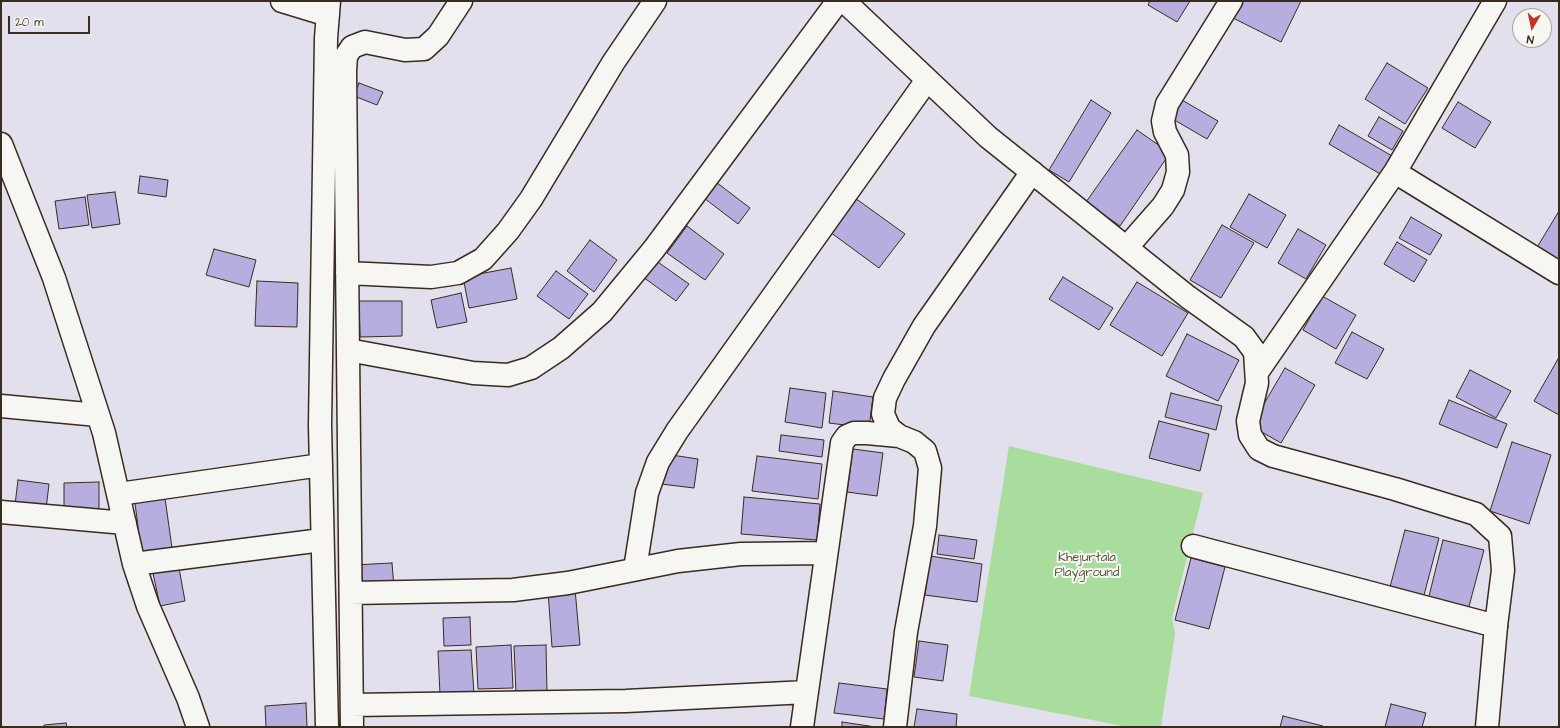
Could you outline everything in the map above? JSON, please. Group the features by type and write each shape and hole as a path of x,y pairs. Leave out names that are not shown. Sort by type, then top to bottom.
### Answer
{"street":[{"path":"282,1 328,8 324,154 321,465 327,727"},
{"path":"352,727 346,56 352,47 365,42 405,50 424,48 438,36 461,1"},
{"path":"347,273 431,277 458,273 483,259 508,232 531,199 613,63 655,1"},
{"path":"348,350 473,374 508,375 532,368 561,348 602,312 654,249 838,1"},
{"path":"844,1 988,137 1188,297 1244,337 1255,352 1258,371 1257,384 1248,421 1250,434 1259,449 1273,456 1395,488 1476,514 1500,536 1503,570 1496,626 1488,727"},
{"path":"1126,247 1163,206 1173,190 1178,172 1177,155 1164,127 1163,121 1167,104 1231,1"},
{"path":"1258,371 1395,172 1495,1"},
{"path":"635,569 647,493 658,462 677,431 927,80"},
{"path":"1,144 54,278 98,415 119,494 134,564 148,606 188,698 198,727"},
{"path":"899,436 889,428 883,414 885,398 894,379 924,326 1032,172"},
{"path":"1395,172 1559,273"},
{"path":"1,406 98,415"},
{"path":"802,727 842,444 847,436 854,433 867,433 899,436 914,442 925,452 930,468 925,526 906,632 895,727"},
{"path":"119,494 321,465"},
{"path":"1,512 125,523"},
{"path":"134,564 322,540"},
{"path":"1193,546 1496,626"},
{"path":"350,593 513,590 568,583 678,561 741,554 826,553"},
{"path":"352,705 626,701 807,692"}],"green space":[{"name":"Khejurtala Playground","path":"1009,446 1203,493 1172,618 1175,634 1161,727 1128,727 969,696"}],"building":[{"path":"1150,1 1190,1 1177,22 1148,5"},
{"path":"1236,1 1301,1 1281,42 1229,16"},
{"path":"1387,63 1428,88 1405,124 1365,99"},
{"path":"359,83 383,92 377,105 354,96"},
{"path":"1091,100 1111,113 1069,182 1049,170"},
{"path":"1182,100 1218,121 1207,139 1171,118"},
{"path":"1458,102 1491,122 1475,148 1442,128"},
{"path":"1379,117 1403,131 1392,150 1368,136"},
{"path":"1339,125 1392,156 1382,175 1329,144"},
{"path":"1137,130 1170,153 1120,226 1086,202"},
{"path":"140,176 168,180 166,197 138,193"},
{"path":"712,179 750,208 738,224 700,195"},
{"path":"115,192 120,224 92,228 87,195"},
{"path":"1249,194 1286,215 1267,248 1230,227"},
{"path":"85,197 89,225 59,229 55,201"},
{"path":"855,198 905,234 879,268 830,232"},
{"path":"1559,211 1559,265 1533,254"},
{"path":"1411,217 1442,235 1430,255 1399,238"},
{"path":"1222,225 1254,243 1221,298 1190,280"},
{"path":"687,226 724,254 705,280 667,253"},
{"path":"1298,229 1326,245 1306,279 1278,263"},
{"path":"590,240 617,260 594,292 567,271"},
{"path":"1397,242 1427,260 1414,282 1384,264"},
{"path":"214,249 256,260 249,287 206,275"},
{"path":"655,260 689,284 676,301 643,277"},
{"path":"511,268 517,299 469,308 463,277"},
{"path":"556,271 588,294 569,319 537,296"},
{"path":"1063,277 1113,308 1099,330 1049,299"},
{"path":"257,281 298,283 297,327 255,326"},
{"path":"1137,282 1188,313 1162,356 1110,325"},
{"path":"461,293 467,322 437,328 431,300"},
{"path":"1322,296 1356,315 1336,349 1303,330"},
{"path":"359,301 402,301 402,336 360,337"},
{"path":"1352,332 1384,349 1367,379 1335,363"},
{"path":"1187,334 1239,360 1218,401 1166,376"},
{"path":"1559,359 1559,415 1534,401"},
{"path":"1285,368 1315,385 1281,443 1251,426"},
{"path":"1470,370 1511,391 1496,418 1456,397"},
{"path":"790,388 826,393 822,428 785,422"},
{"path":"833,391 873,397 869,428 829,423"},
{"path":"1171,393 1222,406 1216,430 1165,417"},
{"path":"1449,400 1507,424 1497,448 1439,424"},
{"path":"1159,421 1209,434 1200,471 1149,458"},
{"path":"781,435 824,440 822,457 779,451"},
{"path":"1512,442 1551,455 1529,524 1490,511"},
{"path":"853,449 883,453 877,496 847,492"},
{"path":"665,454 698,459 694,488 661,484"},
{"path":"757,456 822,464 818,499 752,491"},
{"path":"18,480 49,484 46,509 15,505"},
{"path":"99,482 99,514 64,514 64,483"},
{"path":"164,491 173,555 142,559 134,495"},
{"path":"744,497 820,504 817,540 741,534"},
{"path":"1405,530 1439,538 1424,595 1390,587"},
{"path":"939,535 977,540 974,559 937,554"},
{"path":"1443,540 1484,550 1468,610 1428,600"},
{"path":"930,556 982,564 977,602 925,595"},
{"path":"1191,558 1225,567 1209,629 1175,620"},
{"path":"392,563 394,588 355,590 354,565"},
{"path":"179,568 185,601 160,606 153,573"},
{"path":"575,589 580,645 552,647 548,591"},
{"path":"470,617 471,645 444,646 443,618"},
{"path":"919,641 948,645 943,681 914,677"},
{"path":"511,645 513,688 478,689 476,647"},
{"path":"546,645 547,693 516,694 514,646"},
{"path":"471,650 474,694 440,695 438,651"},
{"path":"839,683 887,689 884,719 834,713"},
{"path":"306,703 307,727 266,727 265,706"},
{"path":"1391,704 1426,713 1422,727 1385,727"},
{"path":"917,709 957,714 956,727 914,727"},
{"path":"1283,716 1323,726 1280,727"},
{"path":"842,722 876,727 842,727"},
{"path":"66,723 67,727 44,727 44,725"}]}
